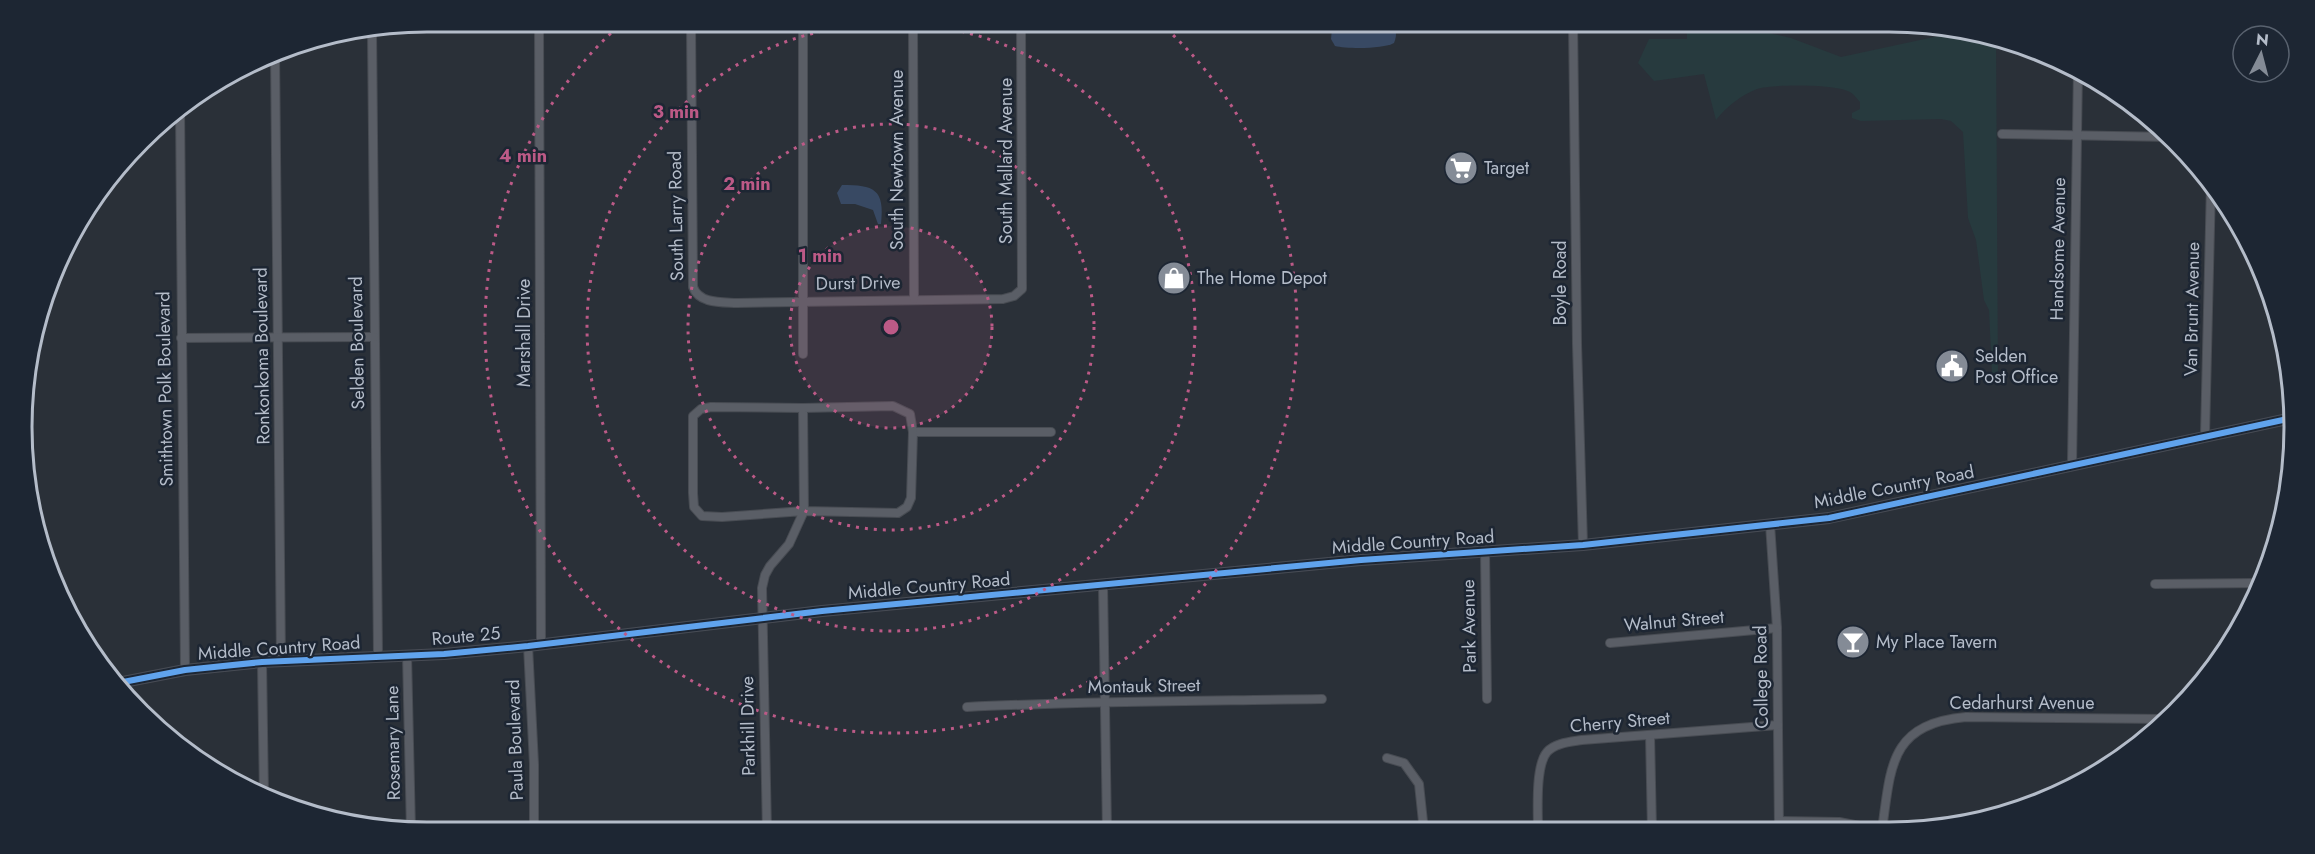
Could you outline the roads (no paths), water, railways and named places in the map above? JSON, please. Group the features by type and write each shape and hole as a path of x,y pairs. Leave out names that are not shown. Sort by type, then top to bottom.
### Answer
{"main road":[{"name":"Middle Country Road","path":"528,646 822,611 1361,560 1583,545 1832,517 2284,420"},
{"name":"Route 25","path":"407,655 528,646"},
{"name":"Middle Country Road","path":"125,682 185,670 262,662 407,655"}],"street":[{"name":"Marshall Drive","path":"540,32 541,644"},
{"name":"South Larry Road","path":"691,32 692,278 695,295 702,299"},
{"path":"803,32 803,354"},
{"name":"South Newtown Avenue","path":"914,32 914,299"},
{"name":"South Mallard Avenue","path":"1014,296 1022,289 1023,277 1021,32"},
{"name":"Boyle Road","path":"1573,32 1577,344 1583,545"},
{"name":"Selden Boulevard","path":"372,35 378,656"},
{"name":"Ronkonkoma Boulevard","path":"276,62 281,661"},
{"name":"Handsome Avenue","path":"2072,465 2078,80"},
{"name":"Smithtown Polk Boulevard","path":"180,118 185,670"},
{"path":"2002,134 2157,137"},
{"name":"Van Brunt Avenue","path":"2205,435 2211,198"},
{"name":"Durst Drive","path":"702,299 737,303 1003,299 1014,296"},
{"path":"181,338 374,337"},
{"path":"893,406 910,414 913,432 911,498 907,507 898,513 804,511 722,517 702,516 694,507 693,416 700,409 711,407 803,408 893,406"},
{"path":"803,408 804,511"},
{"path":"913,432 1051,432"},
{"name":"Parkhill Drive","path":"768,822 762,595 765,576 770,566 789,544 804,511"},
{"name":"College Road","path":"1770,524 1777,628 1779,822"},
{"name":"Park Avenue","path":"1485,552 1486,699"},
{"path":"2155,584 2250,584"},
{"path":"1103,585 1107,822"},
{"name":"Walnut Street","path":"1610,643 1777,628"},
{"name":"Paula Boulevard","path":"528,646 534,764 534,822"},
{"name":"Rosemary Lane","path":"407,655 411,822"},
{"path":"262,662 264,787"},
{"name":"Montauk Street","path":"967,707 1322,699"},
{"name":"Cedarhurst Avenue","path":"1882,822 1888,786 1898,750 1919,729 1942,719 1966,717 2155,719"},
{"name":"Cherry Street","path":"1538,822 1540,770 1548,751 1570,742 1778,725"},
{"path":"1650,735 1652,822"},
{"path":"1387,758 1404,763 1419,784 1423,822"}],"water":[{"path":"1332,32 1396,32 1394,43 1365,48 1335,46 1331,39"},
{"path":"842,185 862,186 875,191 881,203 881,224 878,224 873,210 855,204 841,204 837,193"}],"place":[{"name":"Target","path":"1461,168"},
{"name":"The Home Depot","path":"1174,278"},
{"name":"Selden Post Office","path":"1952,366"},
{"name":"My Place Tavern","path":"1853,642"}]}
